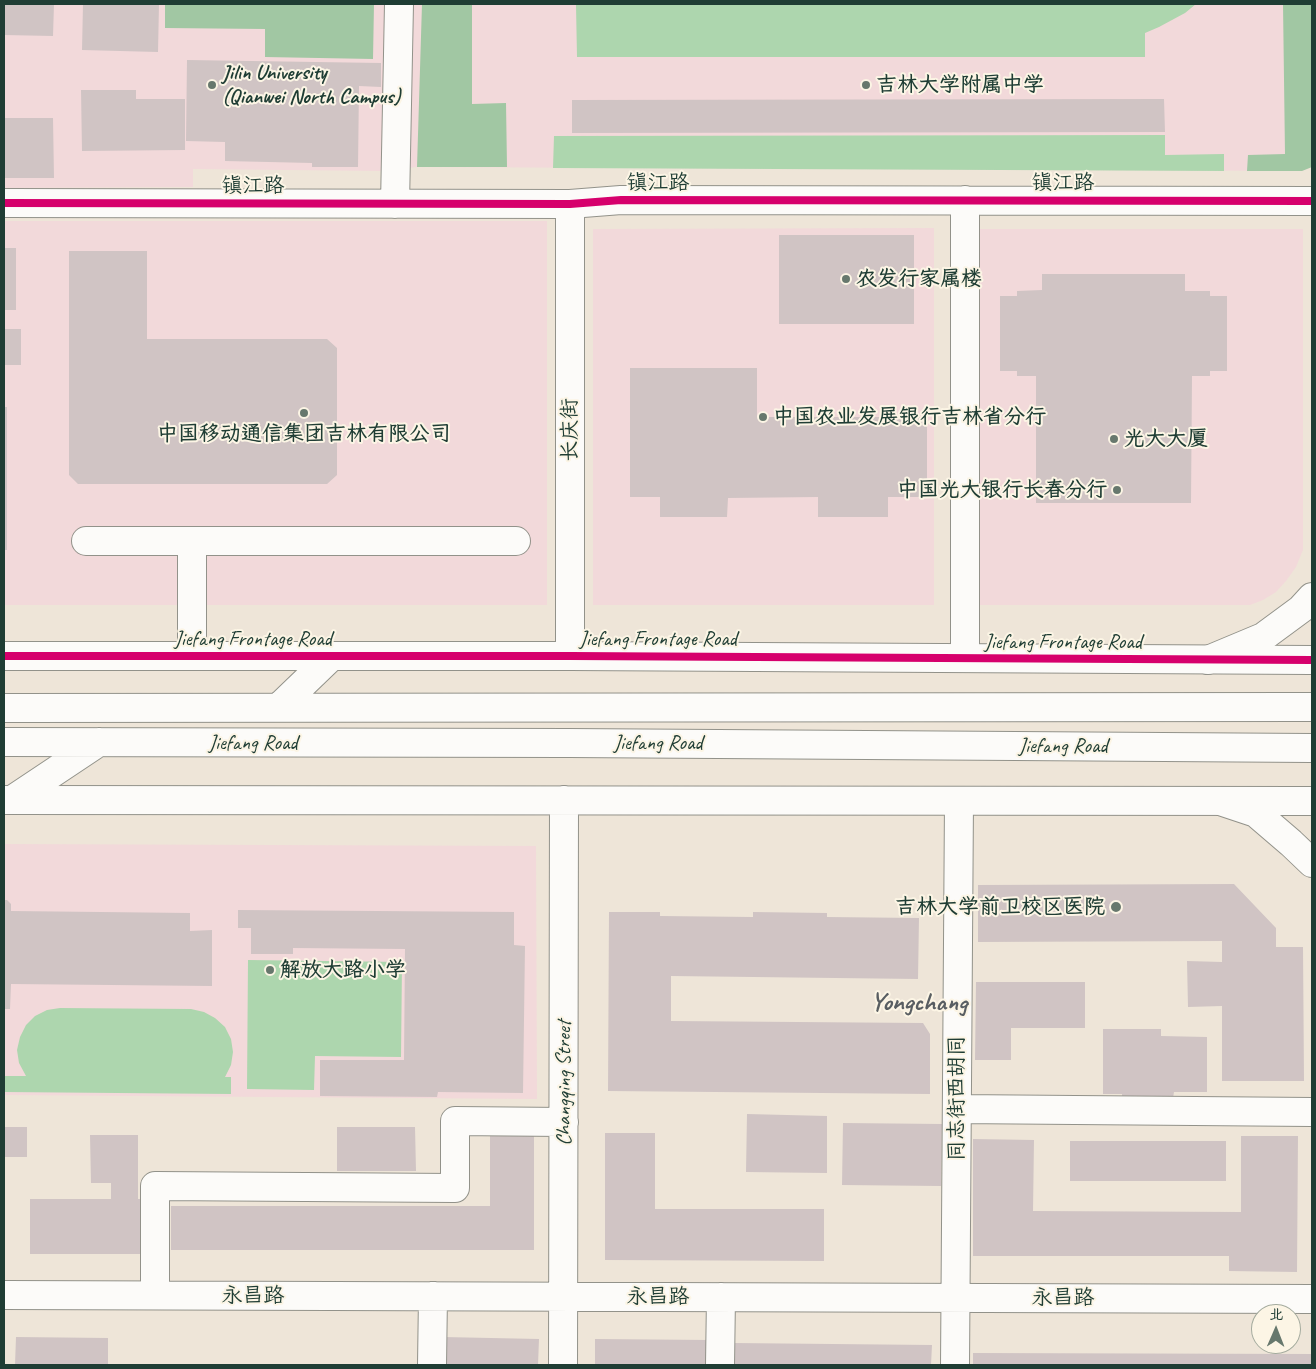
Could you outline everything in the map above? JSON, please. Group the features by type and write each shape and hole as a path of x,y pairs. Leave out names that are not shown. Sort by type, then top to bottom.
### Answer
{"street":[{"path":"395,204 399,4"},
{"name":"镇江路","path":"4,203 570,204 629,200 1312,200"},
{"path":"965,200 965,658"},
{"name":"长庆街","path":"570,204 570,656"},
{"path":"86,541 516,541"},
{"path":"192,541 192,656"},
{"path":"1208,660 1263,637 1301,609 1312,597"},
{"name":"Jiefang Frontage Road","path":"4,656 570,656 1312,660"},
{"path":"279,707 332,656"},
{"name":"Jiefang Road","path":"4,708 1312,707"},
{"name":"Jiefang Road","path":"4,742 569,743 1312,748"},
{"path":"8,800 99,742"},
{"path":"8,800 1312,801"},
{"name":"Changqing Street","path":"563,1365 564,800"},
{"name":"同志街西胡同","path":"955,1365 959,801"},
{"path":"1223,802 1256,813 1291,842 1312,864"},
{"path":"956,1109 1312,1112"},
{"path":"155,1295 156,1186 455,1188 456,1121 564,1122"},
{"name":"永昌路","path":"4,1295 1312,1299"},
{"path":"432,1296 432,1365"},
{"path":"720,1297 720,1365"}],"shaded area":[{"name":"吉林大学附属中学","path":"4,4 1312,4 1312,167 1302,171 417,167 381,171 193,169 193,187 4,188"},
{"name":"中国移动通信集团吉林有限公司","path":"4,221 547,221 547,605 4,605"},
{"name":"中国农业发展银行吉林省分行","path":"934,228 934,605 593,605 593,229"},
{"path":"972,229 1303,229 1303,550 1296,567 1276,592 1250,605 972,605"},
{"name":"解放大路小学","path":"4,844 536,846 537,1099 4,1095"}],"green space":[{"path":"165,4 374,4 373,59 265,57 265,29 165,28"},
{"path":"422,4 472,4 472,104 506,103 507,167 417,167"},
{"path":"1196,4 1185,13 1145,33 1145,57 577,57 576,5"},
{"path":"1283,4 1312,4 1312,167 1302,171 1247,171 1248,155 1285,154"},
{"path":"1165,135 1165,155 1224,154 1224,171 553,168 554,136"},
{"path":"248,960 402,962 401,1057 315,1056 314,1090 247,1089"},
{"path":"60,1008 191,1009 204,1012 215,1018 225,1027 231,1039 233,1052 231,1065 225,1077 231,1077 231,1094 4,1092 4,1076 26,1076 19,1063 17,1050 20,1037 26,1025 35,1016 47,1010"}],"building":[{"path":"4,4 54,4 53,36 4,35"},
{"path":"83,4 159,4 158,52 82,50"},
{"path":"187,60 381,63 381,87 359,86 358,167 312,167 312,163 225,161 225,142 186,141"},
{"path":"81,90 136,90 136,99 185,99 185,150 82,151"},
{"path":"1164,99 1165,132 572,133 572,100"},
{"path":"4,118 53,118 54,178 4,178"},
{"name":"农发行家属楼","path":"779,235 914,235 914,324 779,324"},
{"path":"4,248 16,248 16,310 4,310"},
{"path":"69,251 147,251 147,339 327,339 337,348 337,475 327,484 78,484 69,475"},
{"name":"光大大厦","path":"1042,274 1185,274 1185,291 1210,291 1210,296 1227,296 1227,371 1210,371 1210,376 1192,376 1191,503 1036,503 1036,376 1017,376 1017,371 1000,371 1000,296 1017,296 1017,291 1042,290"},
{"path":"4,329 21,329 21,365 4,365"},
{"path":"630,368 757,368 757,417 927,417 927,497 888,497 888,517 818,517 818,497 728,498 727,517 660,517 660,497 630,497"},
{"path":"4,407 7,407 7,550 4,550"},
{"path":"1234,884 1276,928 1276,947 1303,947 1304,1081 1222,1081 1222,1006 1188,1007 1187,961 1222,962 1222,941 978,942 978,885"},
{"path":"4,900 11,904 11,911 190,913 190,931 212,930 212,986 11,984 10,1009 4,1009"},
{"path":"238,910 514,912 514,945 525,946 523,1093 438,1092 437,1097 320,1096 320,1060 404,1060 405,949 293,948 293,954 251,954 251,928 238,928"},
{"path":"609,912 660,912 660,916 753,917 753,912 827,913 827,917 919,918 918,979 671,976 671,1021 923,1023 930,1034 930,1094 608,1091"},
{"path":"976,982 1085,982 1085,1028 1011,1028 1011,1060 975,1060"},
{"path":"1103,1029 1161,1029 1161,1036 1207,1037 1207,1092 1174,1092 1173,1098 1122,1097 1122,1094 1103,1094"},
{"path":"747,1114 827,1116 827,1173 746,1172"},
{"path":"843,1123 942,1124 941,1186 842,1185"},
{"path":"4,1127 27,1127 27,1157 4,1157"},
{"path":"337,1127 415,1127 416,1171 337,1171"},
{"path":"605,1133 655,1133 655,1209 824,1209 824,1261 605,1260"},
{"path":"490,1134 534,1134 534,1250 171,1250 171,1206 490,1206"},
{"path":"90,1135 138,1135 138,1199 146,1199 146,1254 30,1254 30,1199 111,1199 111,1183 91,1183"},
{"path":"1241,1136 1298,1136 1297,1272 1229,1271 1229,1256 973,1256 973,1139 1034,1140 1033,1211 1241,1212"},
{"path":"1070,1141 1226,1141 1226,1181 1070,1181"},
{"path":"16,1337 108,1338 108,1365 15,1365"},
{"path":"443,1337 539,1339 538,1365 443,1365"},
{"path":"595,1339 709,1340 709,1365 595,1365"},
{"path":"733,1343 932,1345 931,1365 733,1365"},
{"path":"973,1353 1312,1354 1312,1365 973,1365"}],"cycle path":[{"path":"4,203 570,204 621,200 1312,201"},
{"path":"4,656 570,656 1312,660"}],"place":[{"name":"Jilin University (Qianwei North Campus)","path":"212,85"},
{"name":"吉林大学附属中学","path":"866,85"},
{"name":"农发行家属楼","path":"846,279"},
{"name":"中国移动通信集团吉林有限公司","path":"304,413"},
{"name":"中国农业发展银行吉林省分行","path":"763,417"},
{"name":"光大大厦","path":"1114,439"},
{"name":"中国光大银行长春分行","path":"1117,490"},
{"name":"吉林大学前卫校区医院","path":"1116,907"},
{"name":"解放大路小学","path":"270,970"}],"district":[{"name":"Yongchang","path":"919,1003"}]}
